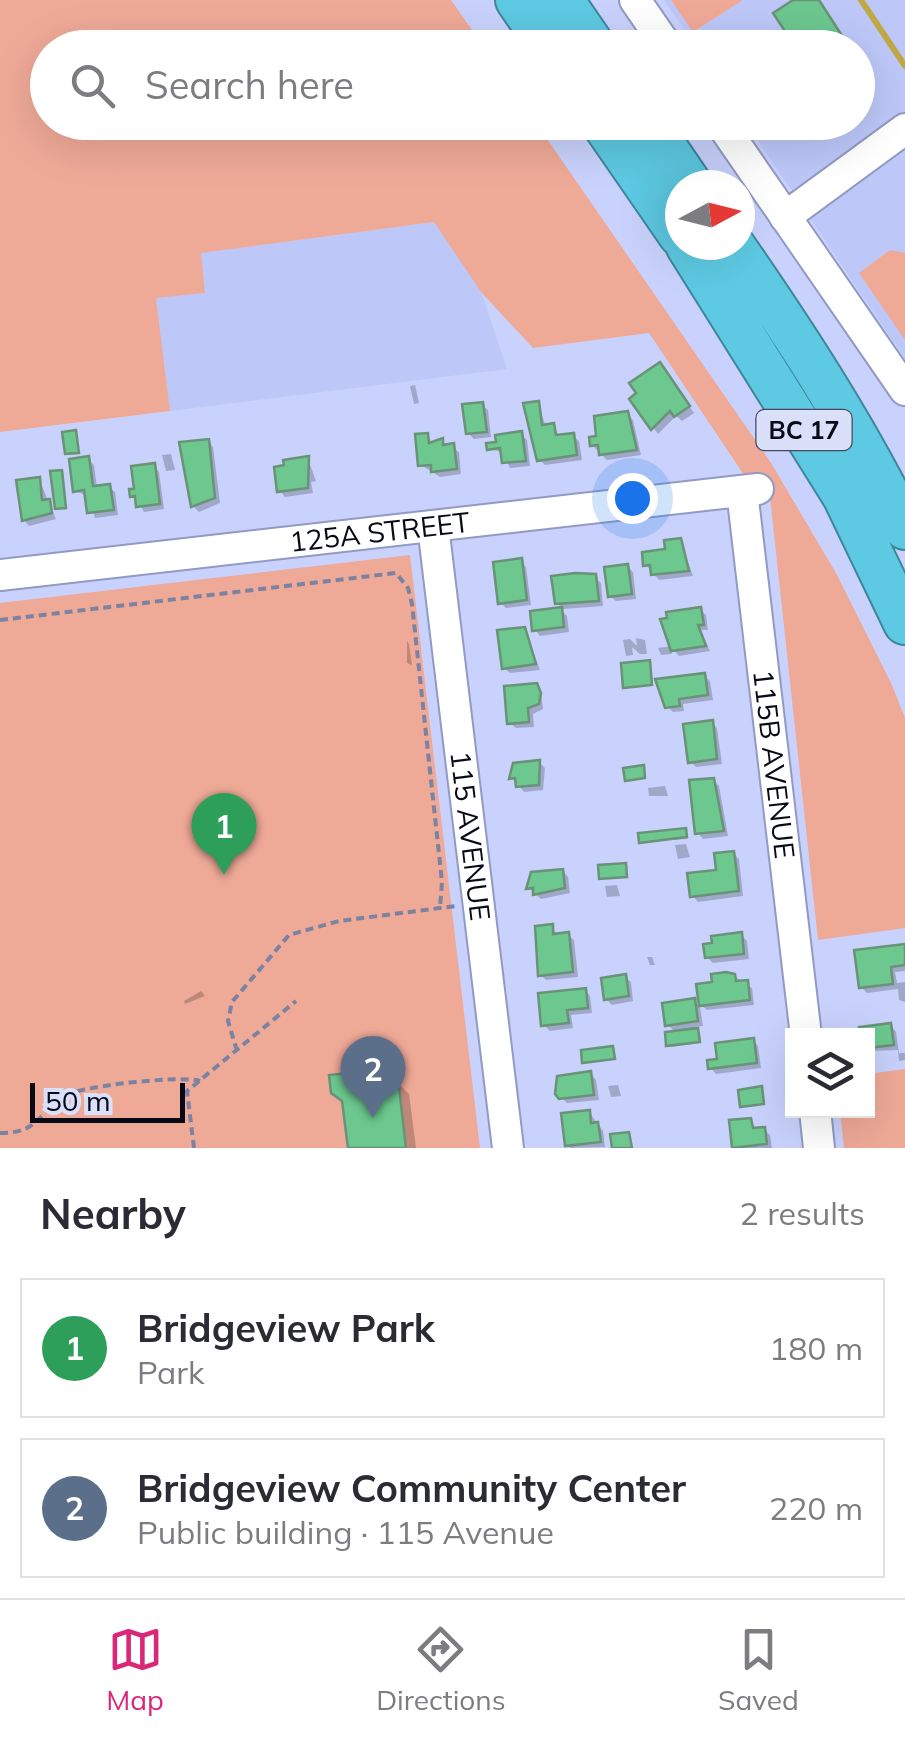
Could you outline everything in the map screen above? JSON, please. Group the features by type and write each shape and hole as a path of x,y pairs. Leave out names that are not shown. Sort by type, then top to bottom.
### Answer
{"highway":[{"path":"517,0 538,30"},
{"path":"562,0 583,30"},
{"path":"614,140 665,213"},
{"path":"660,140 681,170"},
{"name":"BC 17","path":"696,260 844,496 905,623"},
{"name":"BC 17","path":"743,260 808,355 873,462 905,528"}],"street":[{"path":"635,0 656,30"},
{"path":"785,217 905,129"},
{"path":"732,140 905,390"},
{"name":"125A STREET","path":"0,575 750,490"},
{"name":"115B AVENUE","path":"750,490 805,1028"},
{"name":"115 AVENUE","path":"433,526 508,1148"},
{"path":"815,1118 819,1148"}],"path":[{"path":"0,620 384,573 403,579 414,620 442,882 440,908 339,922 289,935 232,1002 228,1022 237,1051"},
{"path":"194,1148 187,1091 296,1002"},
{"path":"0,1134 32,1128 68,1094 180,1079 200,1081"}],"shaded area":[{"path":"0,0 451,0 472,30 30,30 30,140 548,140 771,463 836,573 892,685 905,718 905,928 818,940 769,488 758,474 744,475 649,333 533,348 481,292 434,222 201,253 205,293 156,298 170,411 0,432"},
{"path":"664,0 905,0 905,359 757,140 875,140 875,30 684,30"},
{"path":"671,0 743,0 696,30 692,30"},
{"path":"435,222 481,292 507,369 170,411 156,298 205,293 200,253"},
{"path":"890,250 905,253 905,340 859,273"},
{"path":"410,555 480,1148 0,1148 0,603"},
{"path":"905,1069 905,1148 844,1148 841,1118 875,1118 875,1073"}],"building":[{"path":"793,0 819,0 838,30 784,30 773,13"},
{"path":"660,362 690,406 674,417 670,411 651,430 629,399 636,393 629,383"},
{"path":"539,401 542,425 554,423 556,435 574,433 577,455 537,461 523,403"},
{"path":"483,402 487,432 466,434 462,404"},
{"path":"628,411 637,450 599,455 598,445 590,446 589,437 596,436 594,416"},
{"path":"76,430 79,453 65,454 62,432"},
{"path":"522,431 526,461 502,463 500,448 487,450 486,443 496,442 495,435"},
{"path":"428,433 429,443 443,438 443,445 454,443 457,469 431,472 431,465 418,466 415,434"},
{"path":"209,439 215,498 191,507 179,442"},
{"path":"89,456 93,486 110,484 114,510 87,513 84,490 73,492 69,459"},
{"path":"309,456 308,488 277,492 274,467 284,465 283,460"},
{"path":"155,463 160,504 136,507 135,496 130,497 129,489 134,489 131,466"},
{"path":"62,470 66,508 55,509 50,471"},
{"path":"40,477 42,500 50,499 52,513 22,521 16,480"},
{"path":"681,538 689,571 651,575 650,565 643,566 642,552 665,549 664,540"},
{"path":"522,558 527,600 498,604 493,562"},
{"path":"628,564 632,594 608,597 604,567"},
{"path":"596,574 599,601 555,604 551,576"},
{"path":"562,607 564,627 532,631 530,611"},
{"path":"701,607 704,625 698,625 706,646 671,651 660,619 667,618 666,612"},
{"path":"525,627 536,664 502,669 497,630"},
{"path":"650,660 652,685 623,688 621,663"},
{"path":"705,673 708,695 679,699 680,706 665,708 655,679"},
{"path":"537,683 541,693 539,704 528,708 529,722 507,724 504,686"},
{"path":"713,720 717,759 688,763 683,724"},
{"path":"540,760 539,785 516,787 515,778 509,779 513,763"},
{"path":"644,765 645,778 625,781 623,768"},
{"path":"714,778 724,831 695,834 689,780"},
{"path":"686,828 687,837 639,843 638,833"},
{"path":"734,851 739,891 690,897 687,873 716,870 714,853"},
{"path":"626,863 627,877 599,879 598,865"},
{"path":"563,869 565,888 533,895 533,888 526,889 531,872"},
{"path":"553,924 553,934 569,932 573,972 538,976 535,926"},
{"path":"742,932 744,954 705,958 703,944 712,943 711,936"},
{"path":"905,944 905,965 891,967 893,984 859,988 854,950"},
{"path":"626,974 629,996 604,1000 601,978"},
{"path":"711,974 735,974 736,981 748,980 750,1000 699,1006 696,984 712,982"},
{"path":"586,988 588,1008 567,1010 569,1023 541,1026 538,993"},
{"path":"695,998 698,1021 665,1026 662,1003"},
{"path":"891,1023 894,1045 875,1047 875,1028 859,1027"},
{"path":"698,1028 700,1042 666,1046 665,1032"},
{"path":"754,1038 757,1063 708,1069 707,1060 717,1059 715,1043"},
{"path":"613,1046 615,1059 582,1063 581,1050"},
{"path":"385,1069 398,1079 406,1148 348,1148 342,1101 331,1093 329,1075"},
{"path":"591,1071 594,1095 559,1099 555,1094 557,1076"},
{"path":"762,1086 764,1104 740,1107 738,1090"},
{"path":"590,1110 591,1123 598,1122 601,1142 565,1146 561,1113"},
{"path":"751,1118 753,1128 765,1127 767,1144 732,1148 729,1120"},
{"path":"629,1132 632,1148 612,1148 610,1134"}],"waterway":[{"path":"861,0 905,66"}],"place":[{"name":"Bridgeview Park","path":"224,875"},
{"name":"Bridgeview Community Center","path":"373,1118"}]}
